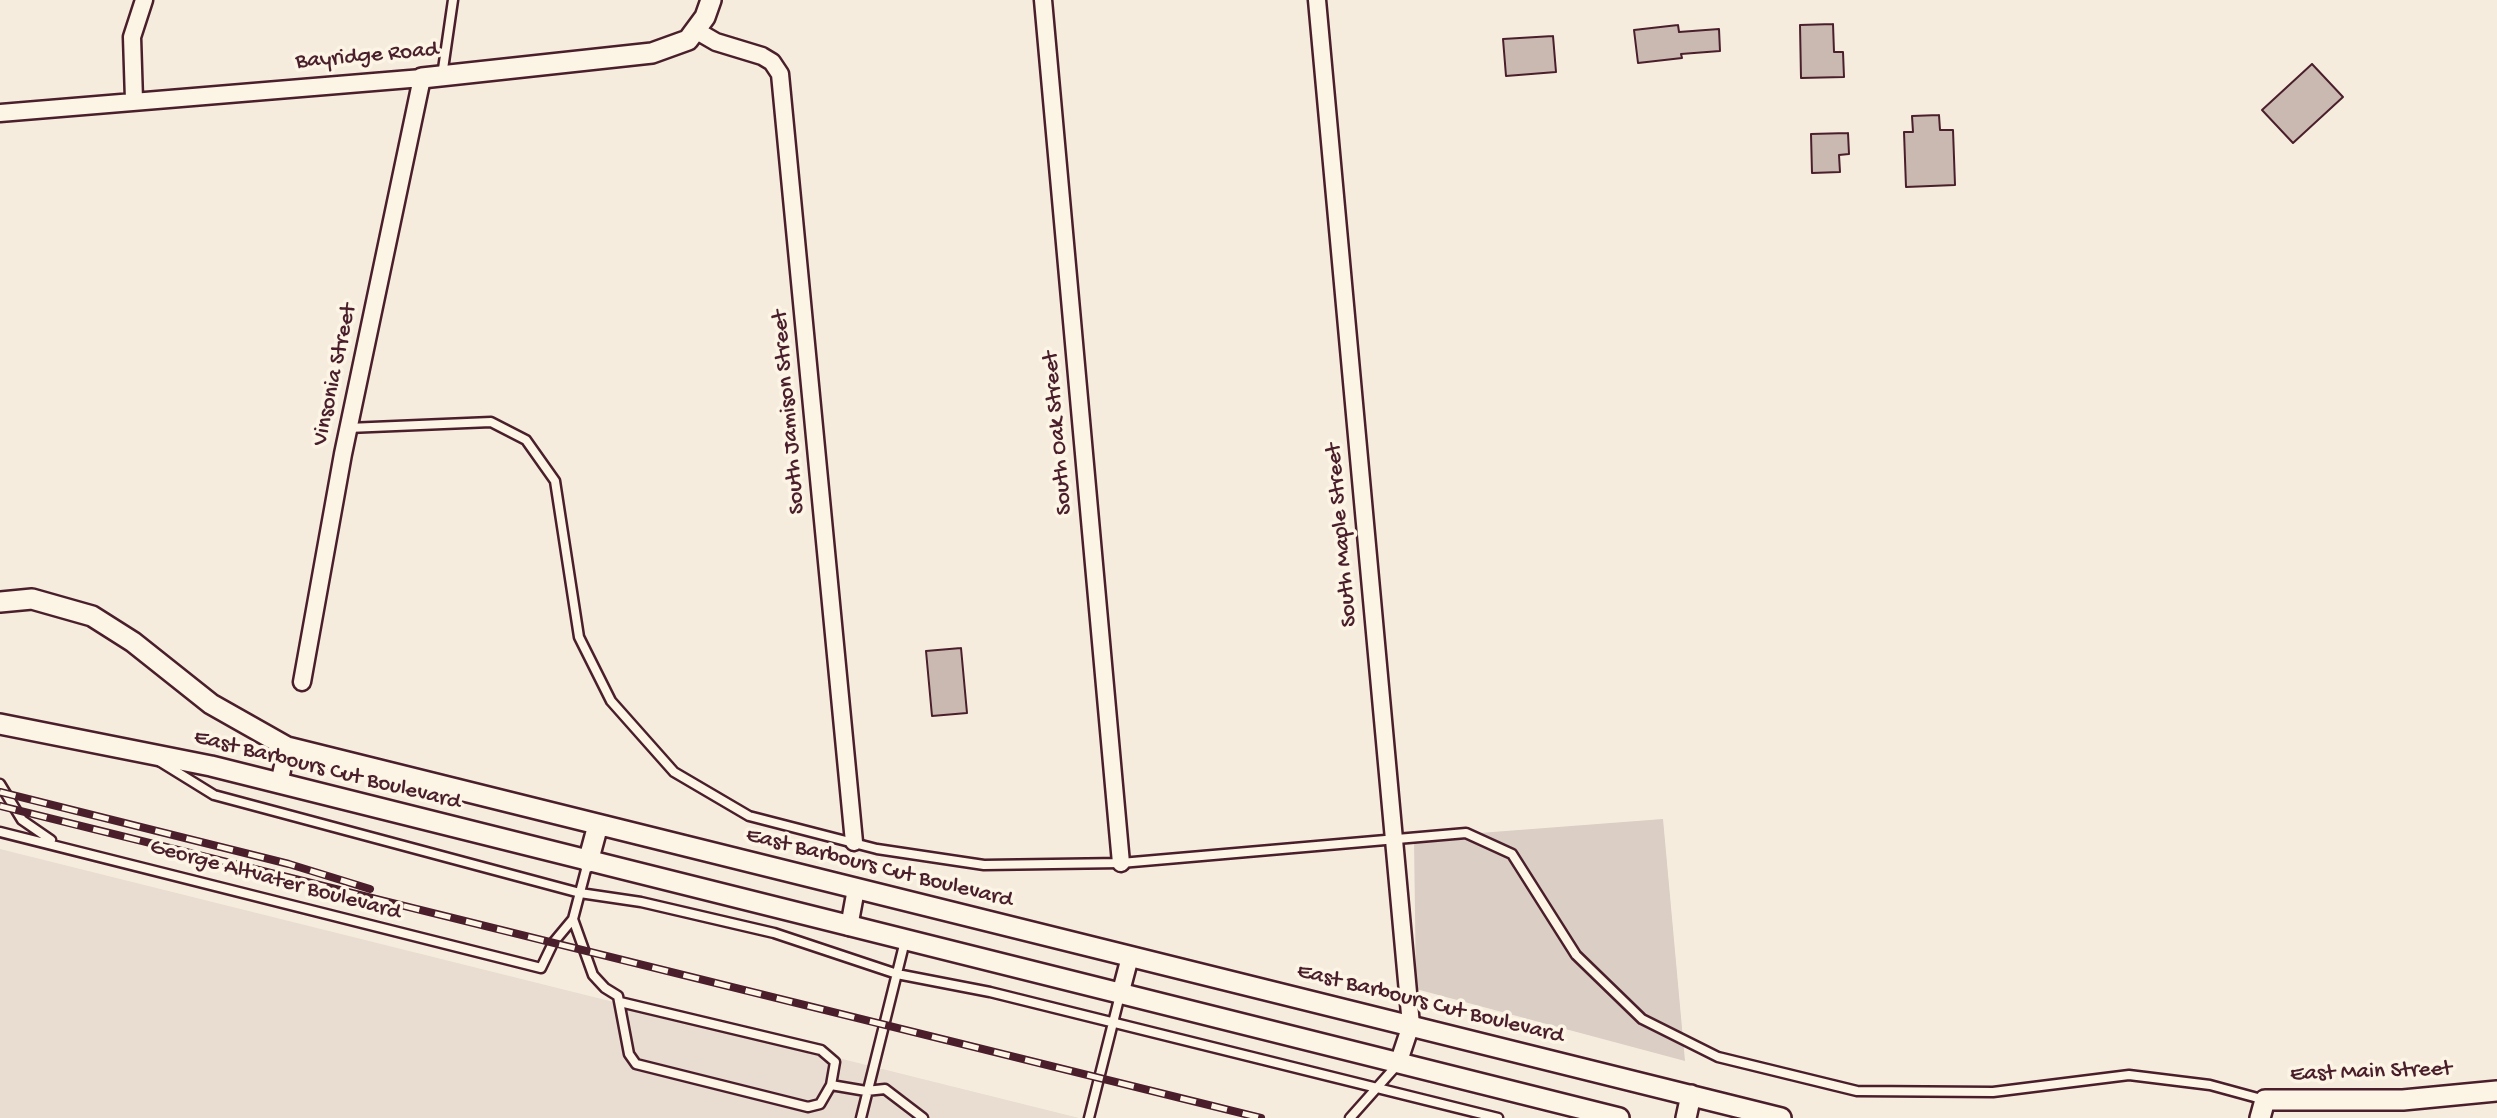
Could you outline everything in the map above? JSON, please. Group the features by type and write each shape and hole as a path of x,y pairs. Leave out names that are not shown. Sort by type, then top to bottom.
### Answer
{"street":[{"path":"134,100 132,37 144,0"},
{"path":"697,31 711,0"},
{"name":"South Oak Street","path":"1043,0 1121,863"},
{"name":"South Maple Street","path":"1317,0 1411,1025 1398,1064"},
{"name":"Bayridge Road","path":"0,113 432,77 652,53 677,46 697,31"},
{"name":"South Jamison Street","path":"697,31 716,42 762,55 772,62 780,74 854,842"},
{"name":"Vinsonia Street","path":"302,682 348,428 432,77"},
{"name":"East Barbours Cut Boulevard","path":"0,602 32,598 92,616 132,642 211,704 286,747 1781,1118"},
{"name":"East Barbours Cut Boulevard","path":"0,724 145,751 1619,1118"},
{"path":"279,784 286,747"},
{"path":"588,862 598,825"},
{"path":"849,927 856,889"},
{"path":"1120,995 1130,957"},
{"name":"East Main Street","path":"2262,1109 2497,1091"},
{"path":"1686,1118 1691,1095"}],"lane":[{"path":"432,77 453,0"},
{"path":"348,428 491,422 526,440 555,481 579,637 611,701 674,772 749,816 877,849 984,864 1121,863 1466,833 1512,854 1576,955 1642,1019 1718,1057 1857,1091 1993,1092 2129,1075 2210,1085 2262,1109"},
{"path":"145,751 180,777 214,795 580,893 641,902 774,933 897,974 990,992 1498,1118"},
{"path":"0,784 22,820 41,836 75,849"},
{"name":"George Altvater Boulevard","path":"0,832 541,968 554,943 573,919"},
{"path":"588,862 573,919 593,975 605,988 618,996 629,1054 636,1064 808,1107 820,1104 831,1085 835,1062 821,1050 620,1002"},
{"path":"861,1118 905,941"},
{"path":"1089,1118 1120,995"},
{"path":"1350,1118 1398,1064"},
{"path":"831,1085 866,1091 885,1089 923,1118"}],"shaded area":[{"path":"1663,819 1685,1061 1416,989 1414,838"},
{"path":"0,849 1079,1118 0,1118"}],"building":[{"path":"1833,24 1834,52 1843,52 1844,77 1801,78 1800,25"},
{"path":"1678,25 1679,32 1719,29 1720,51 1681,54 1682,58 1638,63 1634,30"},
{"path":"1553,36 1556,72 1506,76 1503,39"},
{"path":"2312,64 2343,97 2293,143 2262,110"},
{"path":"1939,115 1940,130 1953,130 1955,185 1906,187 1904,132 1913,132 1912,116"},
{"path":"1848,133 1849,154 1839,155 1840,172 1812,173 1811,134"},
{"path":"961,648 967,713 932,716 926,651"}],"railway":[{"path":"0,792 289,864 370,889"},
{"path":"0,806 1261,1118"}]}
